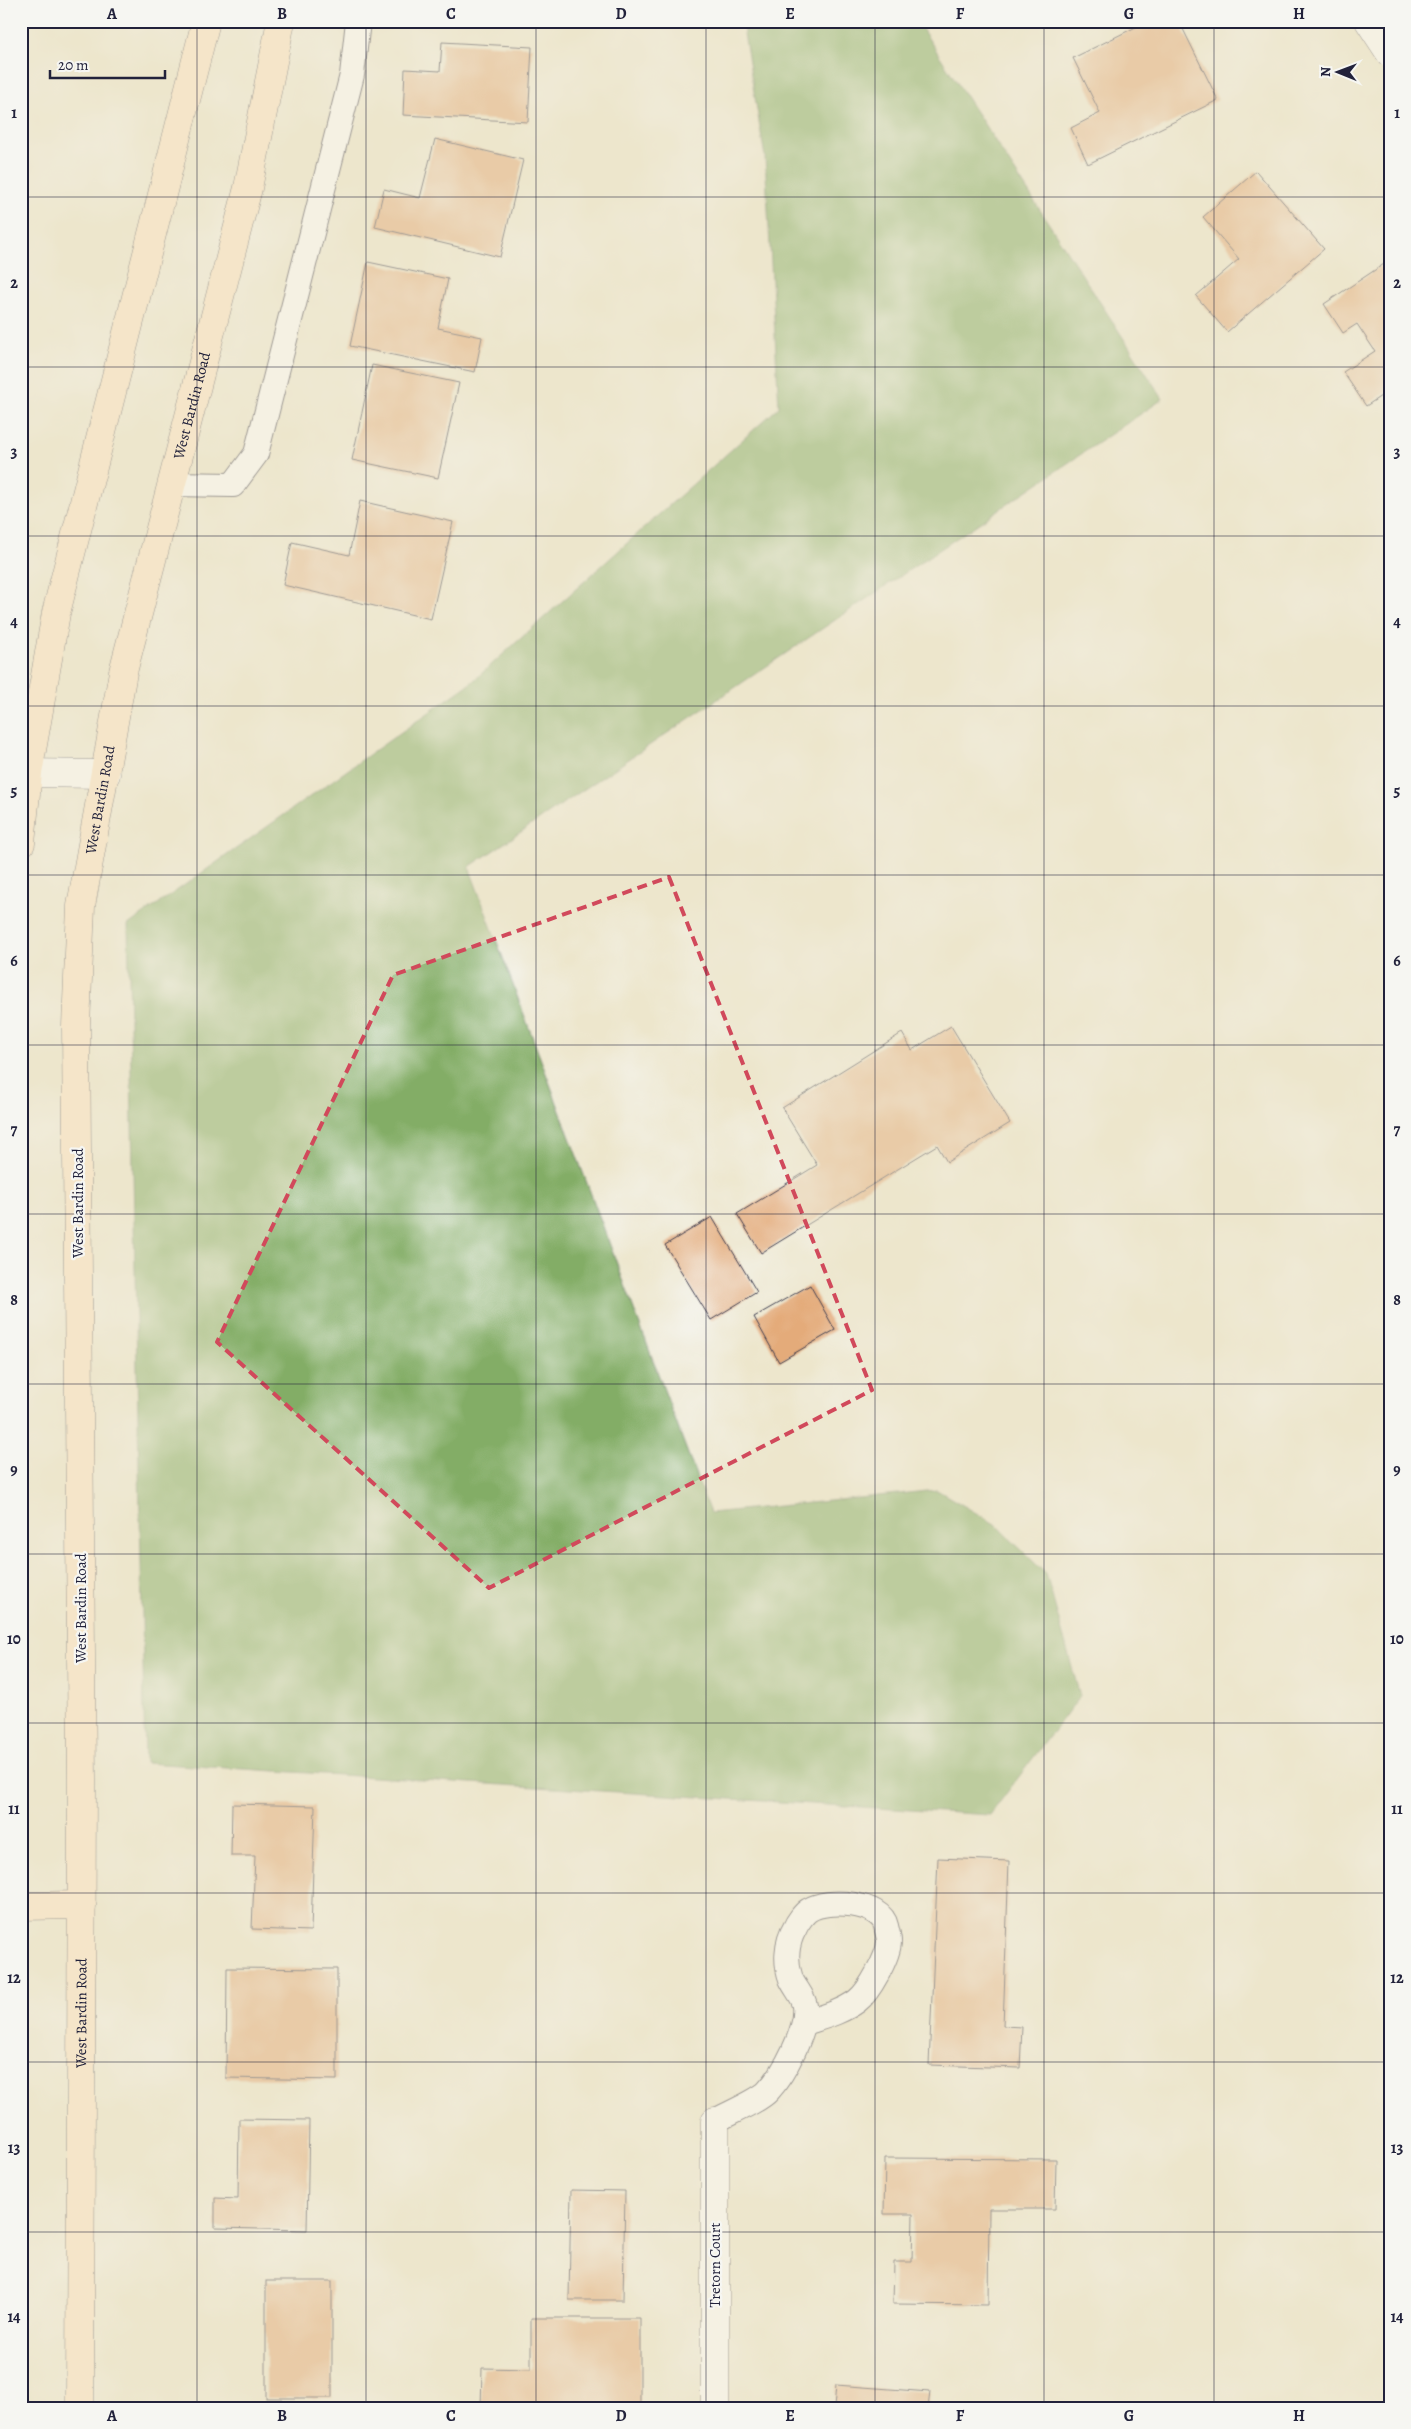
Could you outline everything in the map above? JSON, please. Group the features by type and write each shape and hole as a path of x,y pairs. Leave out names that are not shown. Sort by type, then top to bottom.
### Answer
{"main road":[{"path":"21,843 25,773 56,613 206,21"},
{"name":"West Bardin Road","path":"80,2408 82,1905 76,1026 80,906 106,774 123,672 248,188 281,21"},
{"path":"21,1906 82,1905"}],"street":[{"path":"1369,21 1390,52"},
{"path":"25,773 106,774"},
{"name":"Tretorn Court","path":"715,2121 715,2408"}],"lane":[{"path":"171,484 233,485 256,454 352,74 358,21"},
{"path":"715,2121 767,2093 784,2067 805,2023 805,2004 791,1978 786,1952 795,1928 809,1910 824,1905 845,1904 866,1907 879,1913 886,1923 889,1941 887,1954 872,1983 859,2000 838,2012 805,2023"}],"highlighted area":[{"path":"669,877 872,1390 489,1588 217,1342 393,975"}],"green space":[{"path":"742,21 917,21 1163,399 469,867 710,1513 937,1490 995,1524 1046,1574 1080,1696 990,1815 145,1763 128,925 472,682 779,407 765,157"}],"building":[{"path":"1148,21 1179,21 1218,100 1088,164 1071,128 1100,113 1073,58"},
{"path":"442,42 532,47 528,122 403,115 405,69 440,71"},
{"path":"435,139 523,160 500,257 375,227 384,189 420,198"},
{"path":"1256,171 1324,249 1227,332 1196,296 1239,259 1203,217"},
{"path":"1390,260 1390,390 1366,406 1343,372 1375,351 1357,324 1343,333 1324,304"},
{"path":"368,262 448,279 438,328 482,337 475,372 350,346"},
{"path":"372,365 459,383 438,478 352,460"},
{"path":"360,501 453,522 431,619 283,585 292,542 349,555"},
{"path":"951,1026 1010,1123 947,1162 937,1145 761,1253 737,1214 817,1165 782,1108 902,1033 912,1050"},
{"path":"712,1217 757,1292 711,1320 665,1245"},
{"path":"810,1285 835,1330 779,1362 754,1317"},
{"path":"232,1804 315,1806 311,1931 252,1929 255,1856 231,1856"},
{"path":"938,1858 1009,1861 1003,2026 1022,2027 1020,2068 929,2065"},
{"path":"227,1968 337,1969 337,2080 226,2078"},
{"path":"239,2119 309,2120 307,2230 215,2228 215,2198 238,2199"},
{"path":"885,2158 1056,2159 1055,2209 989,2209 988,2305 893,2304 894,2262 912,2262 913,2214 884,2214"},
{"path":"571,2190 625,2191 623,2300 569,2300"},
{"path":"266,2281 332,2281 332,2398 266,2398"},
{"path":"531,2318 640,2318 640,2408 481,2408 482,2368 531,2369"},
{"path":"836,2385 930,2392 928,2408 834,2408"}]}
